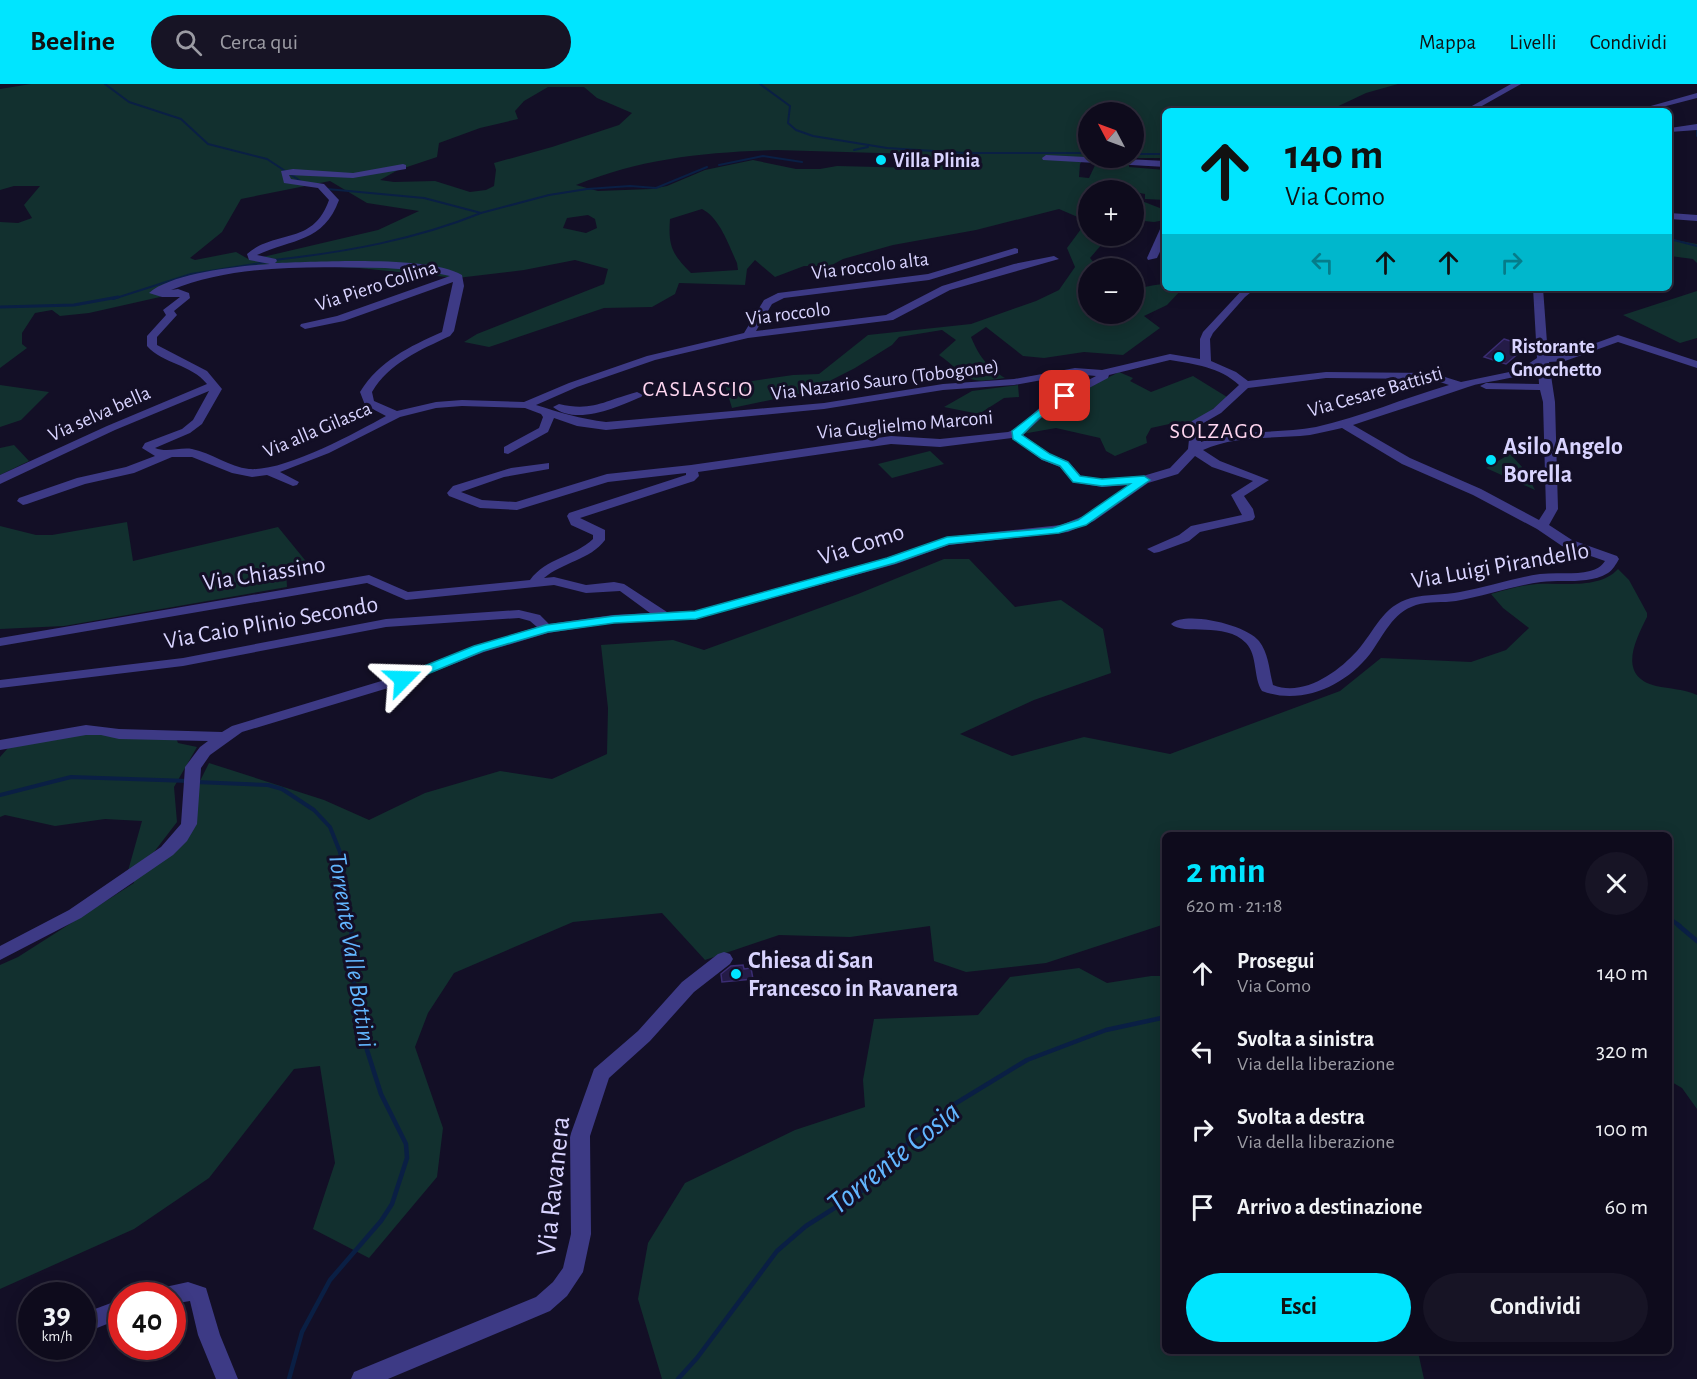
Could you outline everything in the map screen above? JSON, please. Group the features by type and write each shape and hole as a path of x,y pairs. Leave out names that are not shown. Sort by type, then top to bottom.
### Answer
{"street":[{"path":"1473,108 1517,84"},
{"path":"1648,108 1697,95"},
{"path":"1672,130 1697,127"},
{"path":"1046,158 1162,164"},
{"path":"305,265 262,260 252,255 254,252 307,234 331,214 334,200 326,190 315,185 289,182 284,178 284,173 290,171 323,175 366,174 403,167"},
{"path":"1672,216 1697,218"},
{"path":"1152,258 1162,236"},
{"name":"Via roccolo alta","path":"748,335 768,302 783,295 929,277 1015,251"},
{"name":"Via roccolo","path":"526,405 583,381 651,358 748,335 889,318 937,291 997,271 1054,259"},
{"path":"214,385 203,374 157,351 151,342 156,331 171,318 172,315 168,310 182,302 185,296 178,292 154,293 213,272 305,265 420,266 458,277 459,286 450,329 446,334 395,360 381,372 366,392 369,403 378,409 396,415"},
{"name":"Via Piero Collina","path":"305,326 340,319 458,277"},
{"path":"1206,363 1205,339 1208,332 1247,291"},
{"path":"1344,424 1406,461 1456,482 1542,526 1552,509 1549,402 1543,359 1538,291"},
{"path":"1518,374 1534,367 1543,359 1561,359 1618,338 1697,365"},
{"path":"1144,480 1102,483 1073,477 1064,464 1046,456 1017,437 1016,433 1049,405 1101,378 1104,376 1102,373 1170,357 1206,363 1242,381 1245,385"},
{"name":"Via Nazario Sauro (Tobogone)","path":"396,415 436,405 482,402 526,405 544,409 577,422 606,426 824,406 954,386 1014,382 1075,371 1102,373"},
{"path":"1518,374 1546,383"},
{"path":"1518,374 1516,381 1549,402"},
{"name":"Via Cesare Battisti","path":"1194,450 1207,444 1234,438 1291,434 1344,424 1485,379 1518,374"},
{"path":"1154,549 1184,538 1196,530 1249,517 1247,509 1237,495 1263,480 1216,464 1194,450 1196,423 1217,411 1245,385 1326,375 1432,376 1462,386"},
{"name":"Via Cesare Battisti","path":"1462,386 1528,388 1546,383"},
{"name":"Via alla Gilasca","path":"214,385 216,389 198,422 186,431 148,448 159,454 172,452 207,457 242,472 269,471 354,437 396,415"},
{"name":"Via selva bella","path":"0,480 111,428 214,385"},
{"path":"526,405 546,405 574,410 602,410 638,395"},
{"path":"508,450 544,430 549,417 544,409"},
{"name":"Via Guglielmo Marconi","path":"545,466 519,468 502,473 457,489 453,494 480,504 517,506 607,478 691,469 891,440 940,443 1016,433"},
{"name":"Via Como","path":"222,737 237,729 403,679 479,649 546,629 614,619 696,615 891,561 947,541 1063,529 1090,518 1144,480 1179,468 1194,450"},
{"path":"23,501 81,481 130,470 172,452"},
{"name":"Via Guglielmo Marconi","path":"534,583 538,576 550,567 586,550 599,540 600,533 579,524 572,518 573,516 690,478 693,476 691,469"},
{"path":"269,471 293,482"},
{"name":"Via Luigi Pirandello","path":"1178,624 1209,626 1244,634 1251,640 1258,652 1267,688 1275,692 1298,693 1330,680 1345,670 1363,652 1379,627 1405,604 1426,598 1461,596 1518,582 1589,574 1607,568 1612,559 1568,543 1542,526"},
{"name":"Via Chiassino","path":"0,642 369,579 406,596 554,582 586,589 614,586 624,588 663,616"},
{"name":"Via Caio Plinio Secondo","path":"0,684 183,662 386,623 519,614 535,618 546,629"},
{"path":"0,746 86,730 101,730 119,734 222,737"},
{"path":"0,954 75,914 167,851 181,837 189,824 193,767 205,751 222,737"},
{"path":"0,942 19,945"},
{"name":"Via Ravanera","path":"362,1379 499,1324 543,1304 560,1289 573,1272 581,1234 579,1136 601,1074 644,1036 687,987 724,959"},
{"path":"186,1291 199,1295 210,1335 227,1379"}],"green space":[{"path":"31,84 1398,84 1366,93 1334,108 1162,108 1162,158 1144,158 1144,102 1078,102 1079,177 1089,178 1094,168 1162,170 1162,200 1145,199 1144,180 1078,180 1078,217 1059,209 976,230 893,245 843,259 830,266 804,266 775,277 755,260 747,269 745,285 679,283 675,294 652,307 604,308 489,347 464,342 477,334 604,284 608,269 575,260 524,270 457,278 359,268 284,265 193,276 160,297 89,313 60,316 52,310 35,313 22,333 22,344 27,348 0,368 0,222 18,223 32,218 24,205 40,186 14,186 0,190 0,89","holes":["548,87 584,87 597,98 632,113 619,125 494,163 496,170 494,186 486,190 470,192 435,181 380,180 398,170 437,157 439,143 480,128 518,119 515,111 524,101","776,150 914,154 919,159 919,168 837,166 796,169 753,160 705,170 667,186 651,189 598,191 576,185 625,168 699,155","330,181 367,203 419,211 378,230 250,260 236,252 195,260 190,258 222,232 241,199","702,209 719,226 737,263 738,270 691,273 675,255 671,243 670,219","588,215 595,219 597,228 586,233 563,228 567,218"]},
{"path":"1144,202 1162,209 1162,221 1144,221"},
{"path":"1078,233 1078,246 1100,246 1090,258 1078,258 1078,324 1144,324 1144,316 1160,328 1123,355 1084,352 1044,358 1023,356 986,327 971,337 984,360 1005,378 986,381 971,379 939,355 956,340 942,330 899,337 892,345 855,368 808,392 732,408 725,385 793,375 819,374 868,335 971,324 1036,301 1059,290 1075,267 1067,248"},
{"path":"1672,239 1697,244 1697,263 1693,259 1672,256"},
{"path":"1162,284 1162,291 1180,291 1167,305 1144,316 1144,287"},
{"path":"1697,291 1697,338 1680,343 1623,315"},
{"path":"1119,372 1133,378 1130,381 1151,392 1193,376 1227,397 1207,414 1189,424 1183,421 1151,428 1146,437 1147,443 1115,456 1106,451 1100,438 1056,428 1022,434 1052,406"},
{"path":"0,385 49,392 21,420 0,427"},
{"path":"1018,385 1019,397 1004,398 979,414 944,407 972,391"},
{"path":"14,445 29,461 0,475 0,448"},
{"path":"930,451 944,464 892,478 878,464"},
{"path":"1510,454 1524,469 1535,490 1486,468"},
{"path":"127,522 133,561 278,527 309,565 286,569 287,587 64,626 0,629 0,526 36,535 52,535"},
{"path":"944,559 969,559 1015,607 1061,600 1103,629 1111,673 1034,700 960,734 1012,756 1084,737 1170,754 1340,691 1381,658 1471,662 1506,650 1529,628 1503,608 1491,594 1531,585 1591,582 1610,576 1618,569 1629,580 1647,613 1632,657 1636,674 1644,681 1656,686 1697,695 1697,1109 1682,1088 1672,1082 1672,832 1162,832 1162,925 1046,963 966,972 934,961 930,926 850,937 779,935 705,960 662,913 573,922 454,973 428,1013 415,1047 443,1128 437,1177 369,1258 313,1229 335,1163 320,1066 294,1069 209,1178 134,1229 0,1289 0,965 18,957 134,883 132,876 184,840 198,785 209,763 324,800 369,820 425,793 500,771 552,779 607,754 608,708 601,645 673,640 704,650 858,594"},
{"path":"85,733 176,738 178,743 197,747 174,787 177,822 154,852 128,871 142,821 105,819 55,826 5,815 0,817 0,757 8,748"},
{"path":"1079,968 1107,983 1162,976 1162,1354 1418,1354 1424,1379 662,1379 638,1299 648,1243 685,1183 795,1130 865,1107 863,1080 874,1019 978,1015 1010,977"}],"building":[{"name":"Ristorante Gnocchetto","path":"1504,339 1527,346 1506,364 1484,357"},
{"name":"Chiesa di San Francesco in Ravanera","path":"743,965 744,969 751,968 753,979 722,982 721,974 731,966"}],"waterway":[{"path":"105,84 129,102 181,119 208,144 267,159 302,182"},
{"path":"760,84 790,106 788,123 796,130 813,136 887,148 965,153 1078,153"},
{"name":"Torrente Cosia","path":"1697,127 1697,136"},
{"path":"854,150 868,147"},
{"path":"1144,154 1162,154"},
{"path":"719,165 763,156 802,162"},
{"path":"481,213 549,195 587,189 630,186 656,188 707,167"},
{"path":"327,189 424,198 481,213"},
{"path":"274,260 379,244 431,231 481,213"},
{"path":"1672,240 1697,246"},
{"path":"113,299 191,274 267,262"},
{"path":"0,307 74,305 118,297"},
{"name":"Torrente Valle Bottini","path":"0,795 71,777 189,781"},
{"name":"Torrente Valle Bottini","path":"196,782 268,785 282,789 314,810 330,827 340,852 351,926"},
{"name":"Torrente Cosia","path":"1672,920 1680,926"},
{"name":"Torrente Valle Bottini","path":"289,1379 302,1332 330,1280 381,1221 392,1204 407,1158 406,1144 381,1094 367,1050 354,985 351,925"},
{"name":"Torrente Cosia","path":"1678,925 1697,941"},
{"name":"Torrente Cosia","path":"678,1379 697,1358 777,1251 806,1226 863,1190 913,1138 953,1105 1027,1060 1106,1030 1162,1018"}],"place":[{"name":"Villa Plinia","path":"881,160"},
{"name":"Ristorante Gnocchetto","path":"1499,357"},
{"name":"Asilo Angelo Borella","path":"1491,460"},
{"name":"Chiesa di San Francesco in Ravanera","path":"736,974"}],"district":[{"name":"CASLASCIO","path":"698,388"},
{"name":"SOLZAGO","path":"1217,430"}],"route":[{"path":"403,679 479,649 546,629 614,619 696,615 891,561 930,545 947,541 1055,531 1071,527 1098,513 1144,480 1102,483 1077,479 1064,464 1046,456 1017,437 1016,433 1049,405 1065,396"}]}
